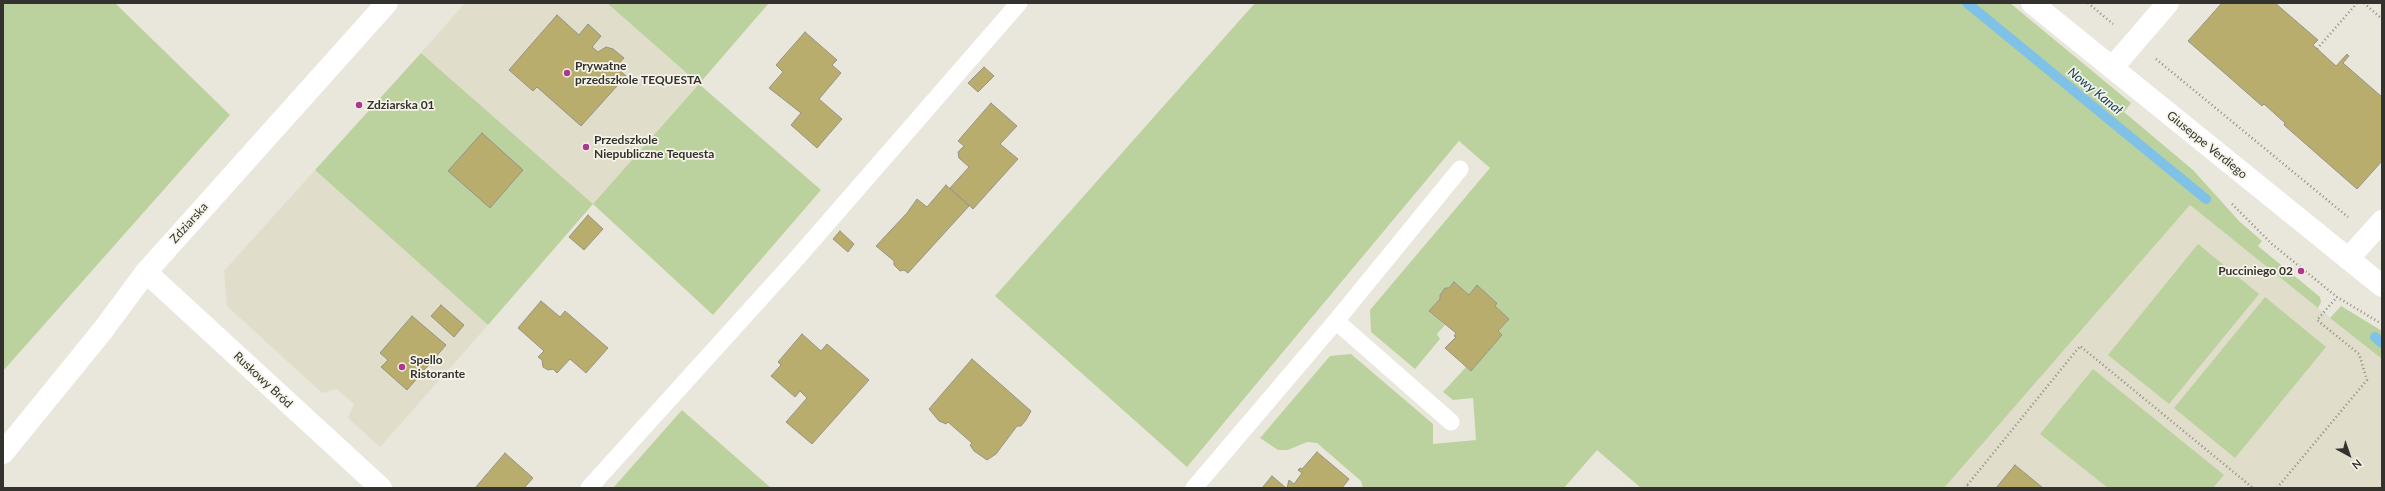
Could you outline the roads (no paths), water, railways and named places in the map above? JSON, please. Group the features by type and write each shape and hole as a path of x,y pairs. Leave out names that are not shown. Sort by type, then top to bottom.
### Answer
{"street":[{"name":"Zdziarska","path":"3,453 103,330 146,272 387,3"},
{"name":"Giuseppe Verdiego","path":"2032,3 2382,286"},
{"path":"2112,68 2168,3"},
{"path":"2348,259 2376,228"},
{"name":"Ruskowy Bród","path":"146,272 381,488"}],"lane":[{"path":"589,488 798,257 1019,3"},
{"path":"1194,488 1336,321 1460,169"},
{"path":"1336,321 1451,422"}],"waterway":[{"name":"Nowy Kanał","path":"1967,3 2206,199"},
{"name":"Nowy Kanał","path":"2375,337 2382,343"}],"place":[{"name":"Prywatne przedszkole TEQUESTA","path":"567,73"},
{"name":"Zdziarska 01","path":"359,105"},
{"name":"Przedszkole Niepubliczne Tequesta","path":"586,147"},
{"name":"Pucciniego 02","path":"2301,271"},
{"name":"Spello Ristorante","path":"402,367"}]}
